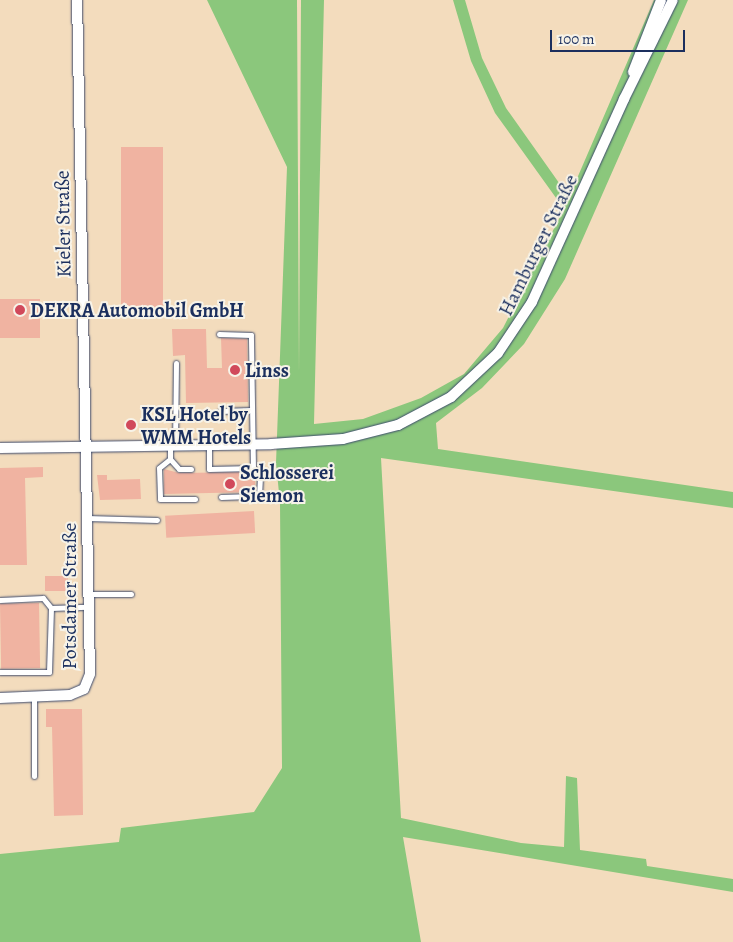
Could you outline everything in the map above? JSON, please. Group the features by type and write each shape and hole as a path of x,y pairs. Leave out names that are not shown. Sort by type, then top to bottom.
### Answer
{"street":[{"name":"Kieler Straße","path":"77,0 85,447"},
{"path":"624,99 661,0"},
{"name":"Hamburger Straße","path":"0,448 253,444 343,439 398,425 451,397 482,370 512,336 541,286 624,99 674,0"},
{"name":"Potsdamer Straße","path":"0,698 70,695 84,689 90,674 85,447"}],"lane":[{"path":"219,334 251,335 253,468 260,475 259,496 221,497"},
{"path":"176,363 172,446 170,459 159,468 160,499 195,499"},
{"path":"220,411 252,410"},
{"path":"209,445 209,469 253,468"},
{"path":"170,459 179,469 191,469"},
{"path":"86,518 157,520"},
{"path":"88,594 131,594"},
{"path":"0,600 43,598 51,608 49,672 0,672"},
{"path":"51,608 88,608"},
{"path":"34,697 34,776"}],"green space":[{"path":"207,0 297,0 299,374 301,0 324,0 314,424 363,419 421,398 464,374 503,328 564,209 495,113 471,61 453,0 465,0 482,58 506,108 569,197 654,0 688,0 565,279 524,344 482,388 436,423 438,449 733,492 733,508 381,458 401,818 521,843 564,847 566,776 577,778 580,850 646,859 647,866 733,879 733,892 403,837 421,942 0,942 0,854 119,842 121,828 254,812 282,768 280,503 276,463 287,167"}],"building":[{"path":"121,147 163,147 163,310 121,310"},
{"name":"DEKRA Automobil GmbH","path":"0,299 40,299 40,338 0,338"},
{"path":"172,329 206,329 207,368 222,368 221,338 247,339 248,402 186,403 185,355 173,356"},
{"path":"43,467 43,477 25,478 27,565 0,565 0,468"},
{"path":"164,469 179,473 251,472 255,477 255,492 164,494"},
{"path":"97,475 107,475 107,480 140,479 141,499 100,500"},
{"path":"254,511 255,533 166,538 165,516"},
{"path":"45,576 68,576 68,591 45,591"},
{"path":"39,603 40,668 1,669 0,604"},
{"path":"46,709 82,709 83,815 54,816 52,727 46,727"}],"place":[{"name":"DEKRA Automobil GmbH","path":"20,310"},
{"name":"Linss","path":"235,370"},
{"name":"KSL Hotel by WMM Hotels","path":"131,425"},
{"name":"Schlosserei Siemon","path":"230,484"}]}
